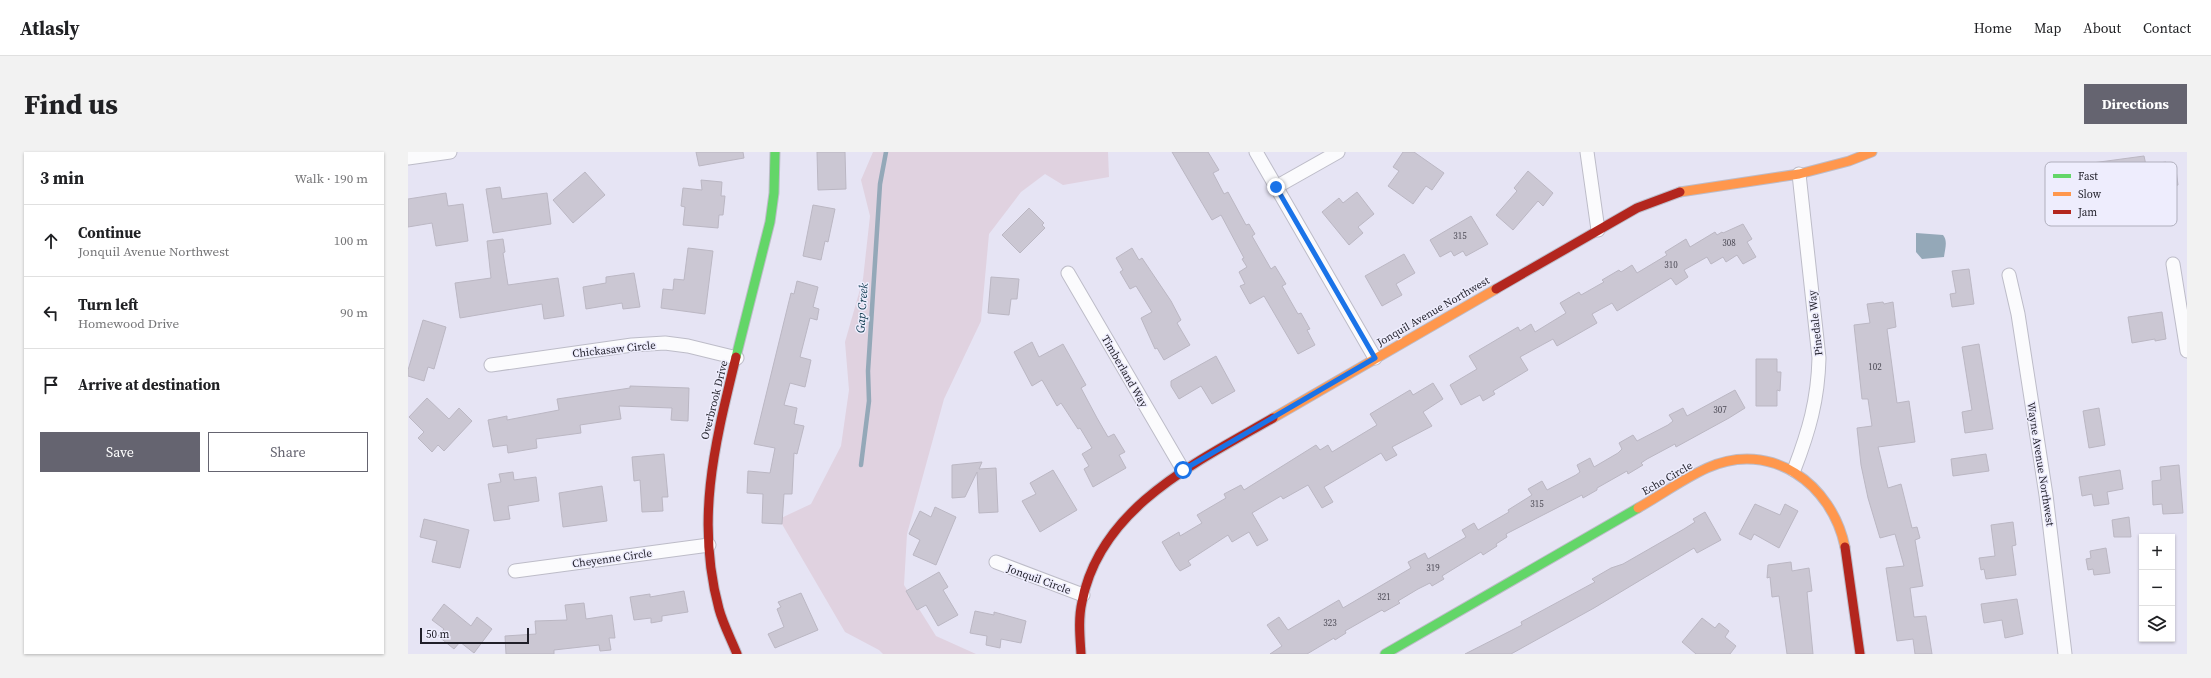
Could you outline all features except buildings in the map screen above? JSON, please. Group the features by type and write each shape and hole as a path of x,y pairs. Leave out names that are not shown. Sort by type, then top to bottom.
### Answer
{"street":[{"path":"408,158 450,152"},
{"name":"Overbrook Drive","path":"737,654 718,604 709,545 708,515 712,458 770,222 774,193 775,152"},
{"path":"1256,152 1375,358"},
{"path":"1276,187 1338,152"},
{"path":"1587,152 1598,230"},
{"name":"Jonquil Avenue Northwest","path":"1081,654 1080,621 1083,595 1094,567 1126,517 1158,487 1183,470 1637,208 1683,191 1799,174 1849,161 1872,152"},
{"name":"Pinedale Way","path":"1794,470 1809,430 1818,384 1819,358 1799,174"},
{"path":"2173,264 2187,351"},
{"name":"Timberland Way","path":"1068,273 1183,470"},
{"name":"Wayne Avenue Northwest","path":"2009,275 2018,314 2046,495 2065,654"},
{"name":"Chickasaw Circle","path":"491,365 632,345 665,343 701,348 737,358"},
{"name":"Echo Circle","path":"1385,654 1708,468 1733,461 1758,460 1780,464 1794,470 1813,484 1828,503 1842,529 1860,654"},
{"name":"Cheyenne Circle","path":"515,571 709,545"},
{"name":"Jonquil Circle","path":"996,562 1083,595"}],"shaded area":[{"path":"873,152 1108,152 1109,177 1063,185 1045,174 1021,192 989,234 981,321 944,399 907,534 904,585 936,636 976,654 883,654 879,650 845,632 779,519 811,504 841,446 849,390 845,342 863,279 870,216 861,180"}],"water":[{"path":"1916,233 1943,235 1946,242 1944,257 1922,259 1916,252"}],"waterway":[{"name":"Gap Creek","path":"861,465 869,401 868,371 880,184 886,152"}],"traffic: fast":[{"path":"736,357 770,222 774,193 775,152"},
{"path":"1385,654 1638,508"}],"traffic: slow":[{"path":"1680,192 1799,174 1849,161 1872,152"},
{"path":"1273,418 1496,289"},
{"path":"1638,508 1707,468 1731,460 1754,459 1775,464 1795,473 1812,487 1827,504 1838,524 1845,547"}],"traffic: jam":[{"path":"1496,289 1637,208 1680,192"},
{"path":"736,357 715,451 708,513 712,576 719,609 737,654"},
{"path":"1081,654 1080,621 1082,602 1092,569 1109,539 1130,514 1156,491 1214,452 1273,418"},
{"path":"1845,547 1860,654"}],"route":[{"path":"1183,470 1375,358 1276,187"}]}
